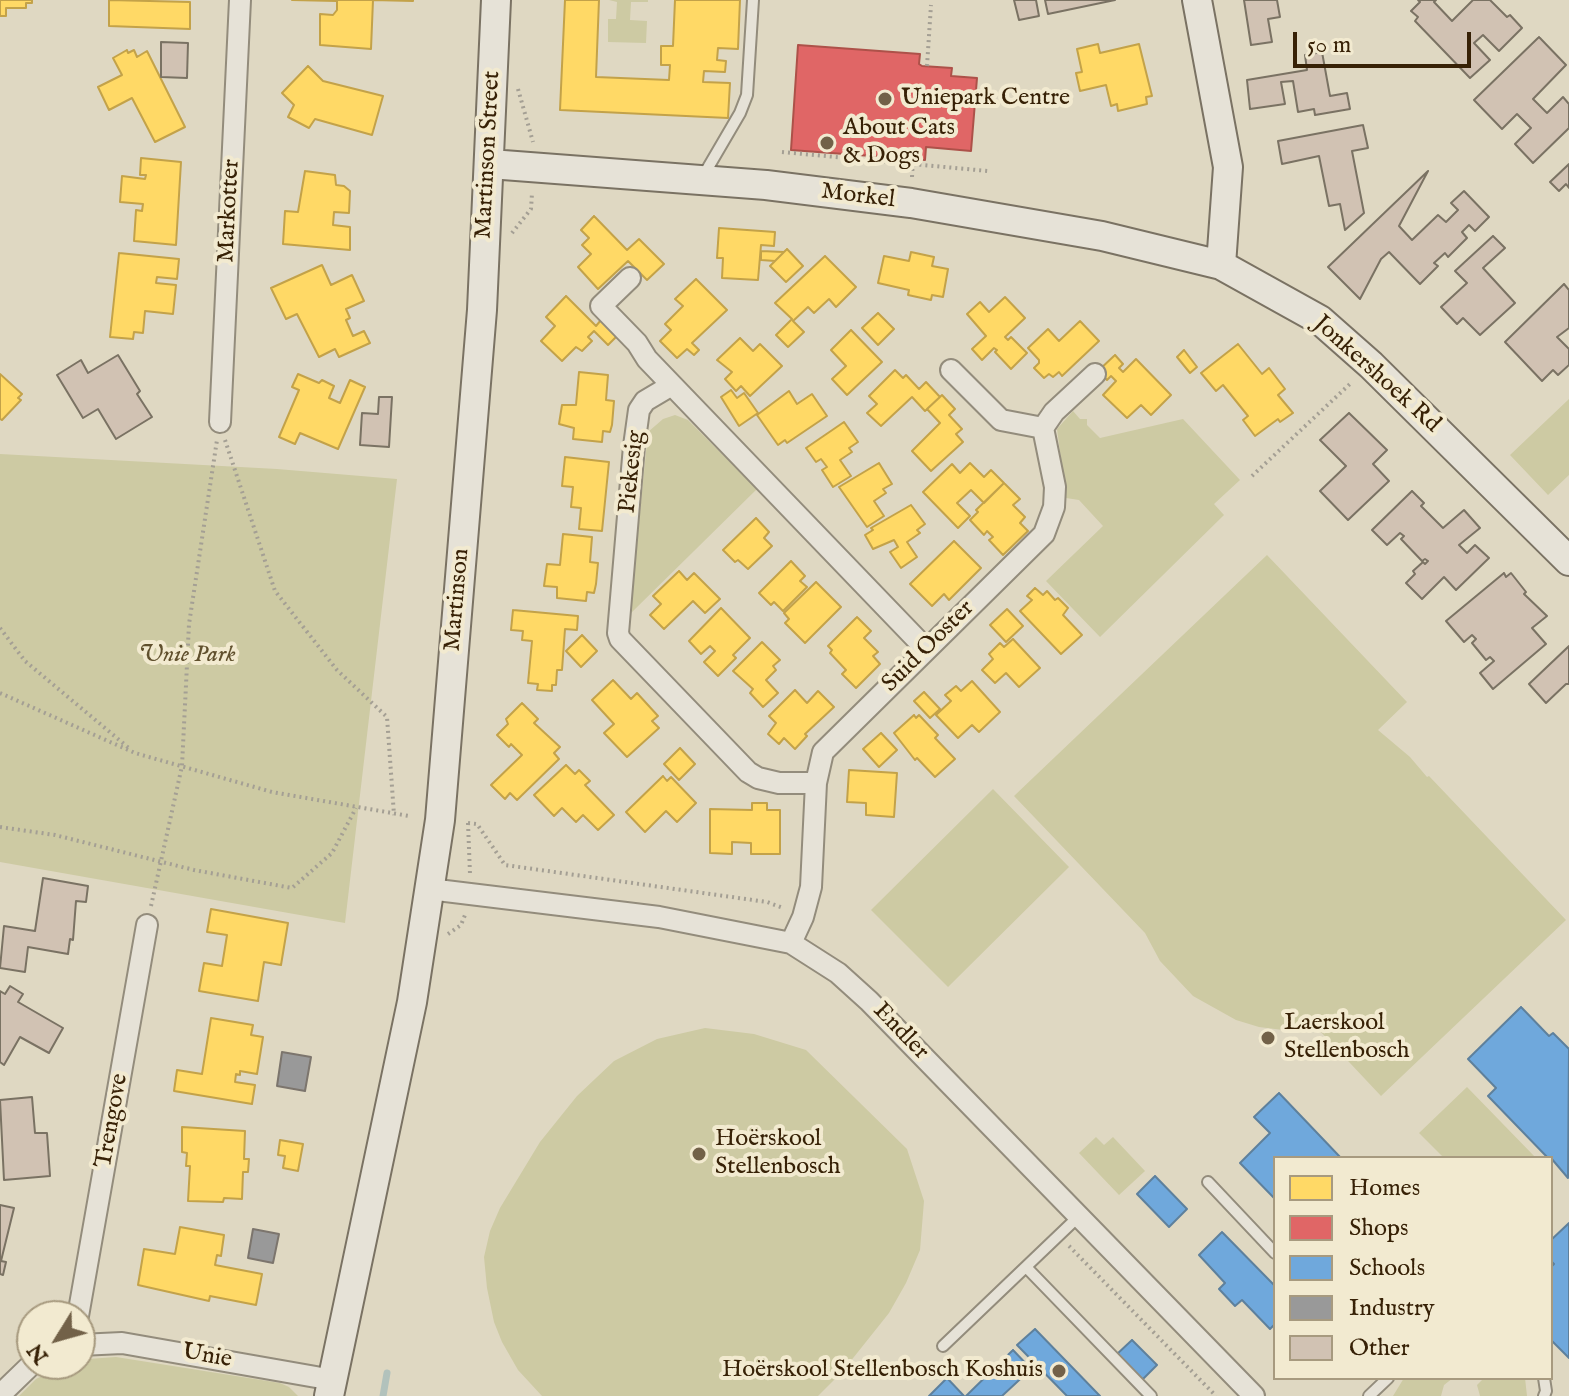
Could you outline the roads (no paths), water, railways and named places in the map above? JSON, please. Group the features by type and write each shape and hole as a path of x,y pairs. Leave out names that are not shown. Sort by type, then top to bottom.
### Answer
{"street":[{"name":"Markotter","path":"220,422 240,0"},
{"name":"Martinson Street","path":"482,310 496,0"},
{"path":"1197,0 1228,167 1221,265"},
{"name":"Morkel","path":"490,164 766,185 985,214 1102,236 1221,265"},
{"name":"Jonkershoek Rd","path":"1221,265 1320,320 1371,365 1569,561"},
{"path":"630,278 601,306 637,343 647,359 926,649"},
{"name":"Martinson","path":"429,889 440,820 482,310"},
{"path":"951,370 1001,420 1043,428 1054,412 1095,374"},
{"name":"Piekesig","path":"672,385 645,401 639,410 618,633 620,639 748,772 779,783 816,783"},
{"name":"Suid Ooster","path":"791,943 803,917 811,887 816,783 823,752 1044,534 1054,507 1055,487 1043,428"},
{"path":"331,1388 412,1002 429,889"},
{"name":"Endler","path":"429,889 659,917 791,943 838,973 869,1001 1254,1396"},
{"name":"Trengove","path":"81,1300 147,925"},
{"name":"Unie","path":"96,1344 122,1343 331,1388"},
{"path":"0,1395 16,1380"}],"lane":[{"path":"701,180 740,113 747,95 753,0"},
{"path":"1208,1182 1273,1251"},
{"path":"943,1346 1078,1217"},
{"path":"1026,1267 1151,1396"},
{"path":"1369,1396 1386,1380"}],"waterway":[{"path":"383,1396 387,1373"}],"place":[{"name":"Uniepark Centre","path":"885,99"},
{"name":"About Cats & Dogs","path":"827,143"},
{"name":"Laerskool Stellenbosch","path":"1268,1038"},
{"name":"Hoërskool Stellenbosch","path":"699,1154"},
{"name":"Hoërskool Stellenbosch Koshuis","path":"1059,1371"}],"park label":[{"name":"Unie Park","path":"187,656"}]}
